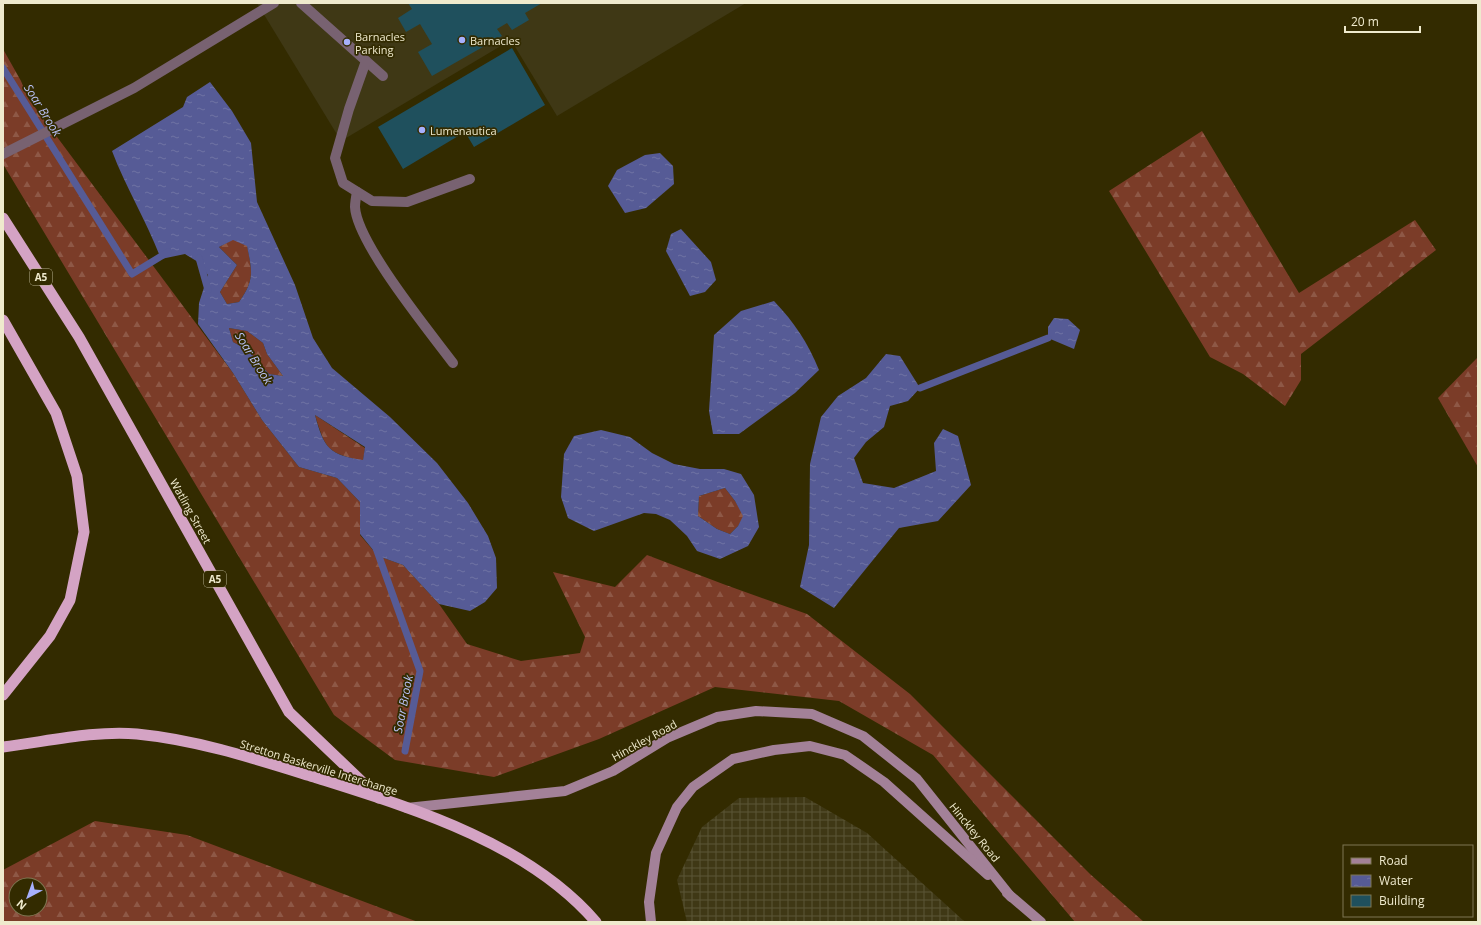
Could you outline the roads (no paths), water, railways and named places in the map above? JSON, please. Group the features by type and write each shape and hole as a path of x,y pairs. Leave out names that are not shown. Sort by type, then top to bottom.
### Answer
{"highway":[{"name":"Watling Street","path":"3,218 79,337 289,712 379,798"},
{"path":"3,320 56,413 77,476 84,532 70,600 50,636 3,695"},
{"name":"Stretton Baskerville Interchange","path":"3,747 99,734 135,734 181,739 267,762 407,808 488,842 541,872 585,909 596,922"}],"main road":[{"name":"Hinckley Road","path":"407,808 565,791 613,771 668,738 718,717 756,711 812,714 863,736 917,779 1011,896"},
{"name":"Hinckley Road","path":"651,922 649,902 656,853 677,807 693,787 733,759 774,750 810,746 845,755 884,782 1041,922"}],"lane":[{"path":"3,154 134,88 274,3"},
{"path":"301,3 383,76"},
{"path":"366,61 349,109 335,158 343,183 372,201 407,202 470,179"},
{"path":"357,192 355,208 364,235 400,292 453,363"}],"water":[{"path":"210,82 232,111 251,143 257,202 295,285 313,338 332,368 390,417 437,463 468,503 488,536 496,558 497,588 485,602 470,611 439,604 403,565 378,556 360,534 360,502 337,478 299,467 262,420 233,373 198,324 199,303 208,275 198,262 185,254 161,259 112,151 183,107 187,97","holes":["233,240 247,246 251,275 248,287 239,302 227,304 220,292 237,265 219,247","229,328 247,331 263,343 267,354 283,376 269,374 248,350 233,342","315,415 365,447 363,460 342,456 335,452 325,442"]},
{"path":"660,153 673,166 674,184 646,208 625,213 608,186 617,170 645,155"},
{"path":"681,229 711,262 716,280 705,292 690,296 666,251 671,234"},
{"path":"774,301 800,333 819,370 795,393 739,434 713,434 709,411 714,335 741,311"},
{"path":"1054,318 1068,319 1080,330 1074,349 1048,338 1048,327"},
{"path":"886,354 900,356 920,388 908,401 890,406 884,427 866,442 854,458 863,483 894,488 936,471 934,443 943,429 958,436 971,485 938,521 899,528 834,608 800,587 809,545 810,464 821,417 838,396 866,378"},
{"path":"601,430 630,437 652,453 674,464 700,469 724,469 741,474 754,495 759,527 748,546 720,559 697,551 687,536 670,520 656,514 644,513 594,531 568,518 561,497 564,454 574,436","holes":["725,488 735,501 743,516 738,526 730,534 717,529 698,516 699,496"]}],"waterway":[{"name":"Soar Brook","path":"3,68 132,274 168,252"},
{"name":"Soar Brook","path":"199,258 208,290"},
{"path":"920,388 1048,338"},
{"name":"Soar Brook","path":"376,548 420,671 405,751"}],"place":[{"name":"Barnacles","path":"462,40"},
{"name":"Barnacles Parking","path":"347,42"},
{"name":"Lumenautica","path":"422,130"}]}
